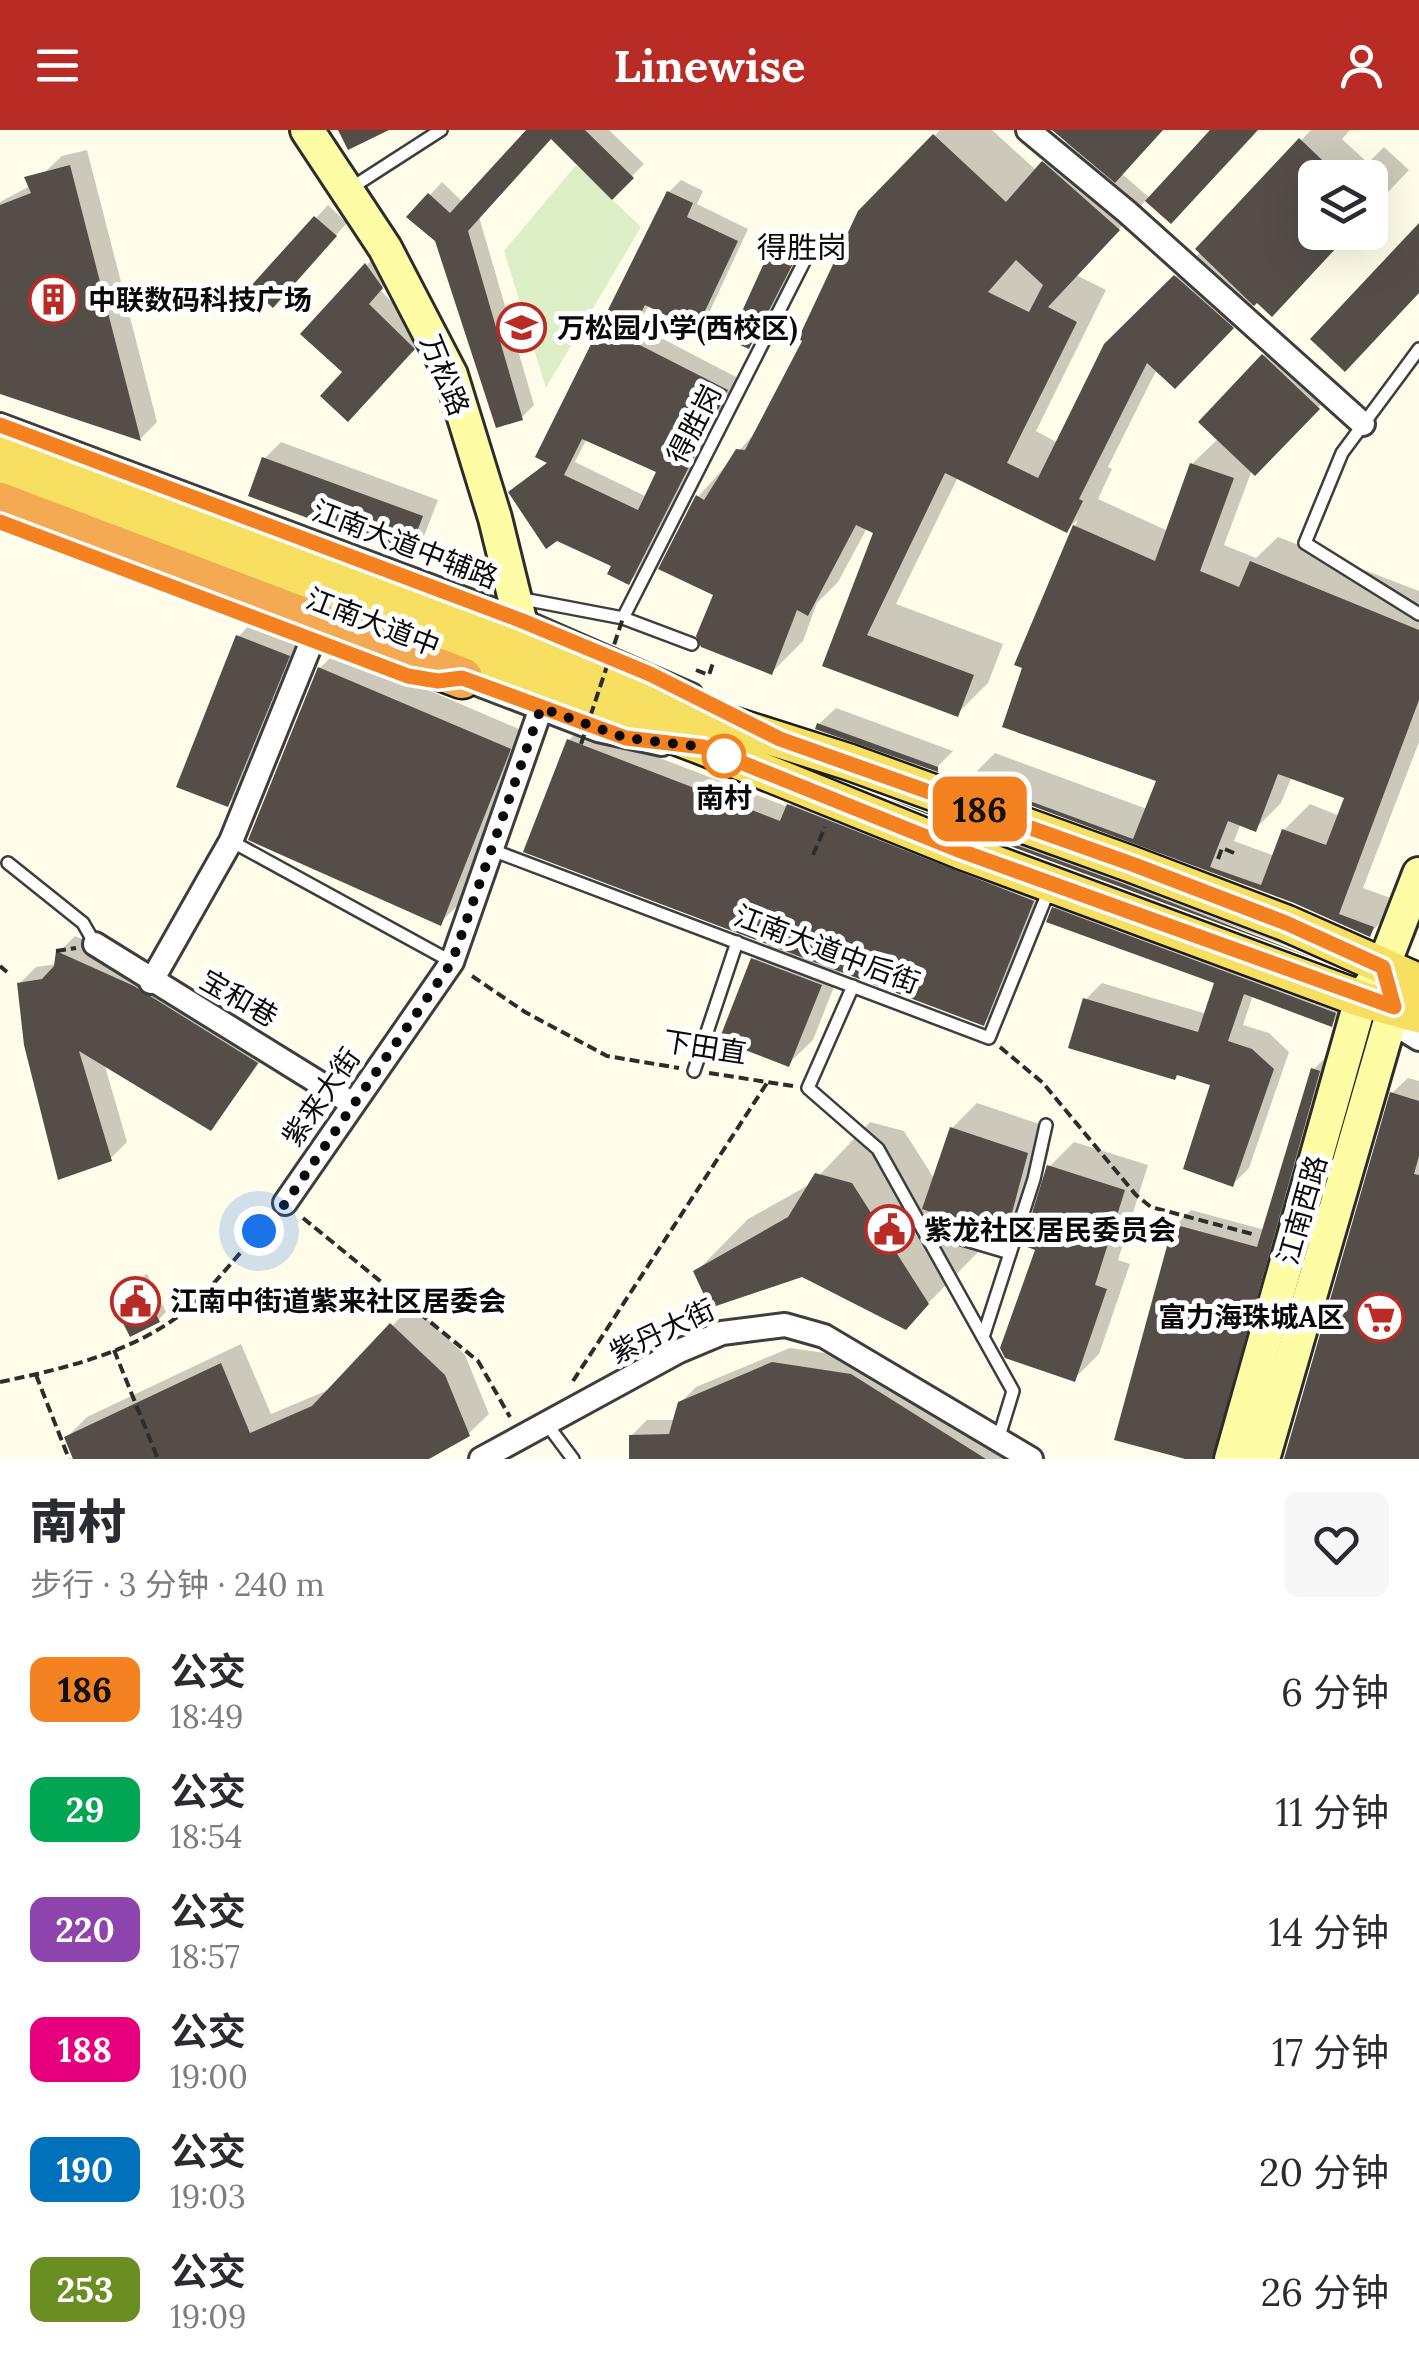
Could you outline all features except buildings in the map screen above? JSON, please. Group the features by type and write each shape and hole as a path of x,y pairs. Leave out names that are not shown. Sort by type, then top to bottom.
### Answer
{"highway":[{"path":"0,504 231,590 466,668"}],"main road":[{"name":"万松路","path":"307,130 386,248 450,376 514,621"},
{"name":"江南大道中","path":"5,449 157,497 514,621 780,739 1286,923 1419,982"},
{"name":"江南大道中","path":"5,449 466,668 703,747 1051,884 1391,1007"},
{"name":"江南西路","path":"1232,1459 1391,1007 1383,967 1419,874"},
{"path":"1271,965 1286,923"},
{"path":"1263,1459 1391,1007"}],"street":[{"path":"1028,130 1127,212 1364,424"},
{"path":"0,522 408,676 438,681 466,668 541,708 626,738 703,747"},
{"path":"151,982 231,841 312,641"},
{"name":"紫来大街","path":"285,1204 452,962 541,708"},
{"name":"宝和巷","path":"95,944 354,1104"},
{"path":"1383,967 1419,970"},
{"path":"1391,1007 1406,1031 1419,1040"},
{"name":"紫丹大街","path":"481,1459 722,1332 785,1325 824,1336 1031,1459"}],"lane":[{"path":"347,190 441,130"},
{"name":"得胜岗","path":"623,618 809,252"},
{"path":"1419,349 1342,453 1306,544 1419,614"},
{"path":"514,621 623,618 692,644"},
{"path":"231,841 452,962"},
{"name":"江南大道中后街","path":"492,850 989,1038"},
{"path":"8,863 82,922 95,944"},
{"path":"989,1038 1051,884"},
{"path":"694,1071 737,942"},
{"path":"853,986 808,1088 878,1149 983,1337 1012,1391 998,1440"},
{"path":"983,1337 1046,1125"},
{"path":"922,1228 1010,1252"},
{"path":"546,1423 573,1459"}],"path":[{"path":"581,744 623,618"},
{"path":"710,675 714,660"},
{"path":"1218,860 1222,848 1234,853"},
{"name":"下田直","path":"452,962 525,1012 608,1056 808,1088"},
{"path":"0,966 7,972"},
{"path":"989,1038 1043,1083 1136,1196 1151,1206 1256,1235"},
{"path":"546,1423 767,1082"},
{"path":"0,1382 114,1350 181,1314 285,1204 478,1361 521,1437"},
{"path":"114,1350 158,1459"},
{"path":"36,1374 69,1459"}],"green space":[{"path":"576,165 641,227 546,388 504,251"}],"tunnel":[{"path":"1341,1130 1361,1062"}],"bus line":[{"name":"186","path":"0,425 520,620 650,674 780,739 1286,923 1383,967 1394,1007 1361,999 961,851 703,747 626,738 598,730 462,678 438,681 408,676 0,522"}],"place":[{"name":"中联数码科技广场","path":"53,300"},
{"name":"万松园小学(西校区)","path":"522,328"},
{"name":"南村","path":"724,756"},
{"name":"紫龙社区居民委员会","path":"889,1230"},
{"name":"江南中街道紫来社区居委会","path":"135,1301"},
{"name":"富力海珠城A区","path":"1380,1317"}],"district":[{"name":"得胜岗","path":"802,248"}],"route":[{"path":"259,1231 285,1204 452,962 541,708 626,738 703,747 724,756"}]}
